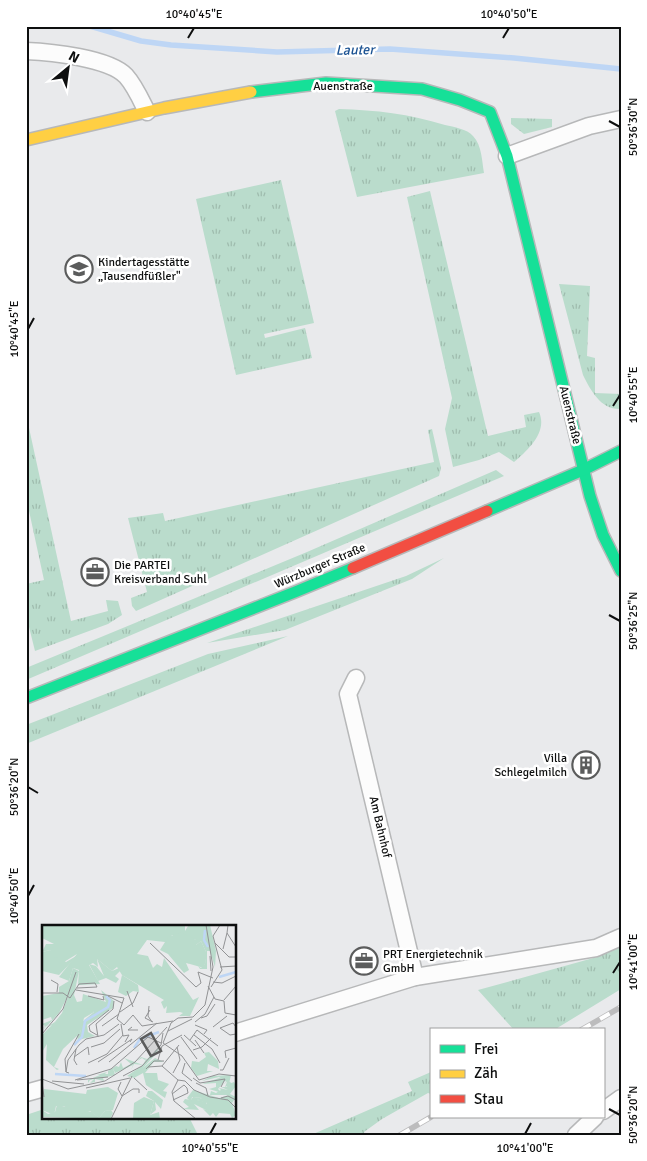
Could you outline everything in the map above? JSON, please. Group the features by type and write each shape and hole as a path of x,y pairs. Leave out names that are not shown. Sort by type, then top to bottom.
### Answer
{"street":[{"path":"26,51 98,61 113,66 125,75 135,88 147,112"},
{"name":"Auenstraße","path":"26,140 147,112 258,91 326,84 422,89 460,100 490,112 507,156 583,470"},
{"path":"507,156 582,128 621,119"},
{"name":"Würzburger Straße","path":"26,698 294,592 583,470 621,451"},
{"path":"583,470 602,534 621,571"},
{"name":"Am Bahnhof","path":"356,678 348,694 416,977"},
{"path":"236,1032 416,977 596,948 621,937"},
{"path":"26,1093 42,1089"},
{"path":"604,1110 621,1098"},
{"path":"576,1135 594,1118"}],"green space":[{"path":"339,109 405,115 464,130 473,136 478,144 484,173 357,197 335,111"},
{"path":"511,118 552,119 552,127 524,134 511,124"},
{"path":"281,180 314,323 264,334 265,338 305,328 312,358 236,375 196,199"},
{"path":"430,191 488,436 526,427 524,415 539,412 541,427 539,433 525,452 514,462 499,452 453,467 445,429 452,398 407,197"},
{"path":"559,284 590,286 587,356 595,358 595,393 621,394 621,409 602,403 593,393 583,375"},
{"path":"26,414 71,621 108,611 106,600 118,601 122,615 108,624 35,651 26,615 26,584 44,580 26,497"},
{"path":"432,429 441,468 439,476 136,611 132,606 131,598 147,592 128,518 163,513 165,521 434,462 428,430"},
{"path":"496,470 504,476 26,680 26,668 307,552"},
{"path":"444,558 412,579 285,630 207,643 406,576"},
{"path":"288,636 26,744 26,725 208,654"},
{"path":"621,946 621,989 557,1028 512,1028 478,990 597,957"},
{"path":"430,1072 430,1094 428,1093 382,1119 364,1132 365,1135 311,1135 412,1091 408,1082"},
{"path":"42,1110 42,1118 190,1118 197,1133 204,1135 26,1135 26,1115"}],"waterway":[{"name":"Lauter","path":"90,26 141,41 171,45 277,52 390,49 514,58 621,69"}],"railway":[{"path":"584,1028 621,1007"},
{"path":"400,1135 430,1118"}],"traffic: fast":[{"path":"251,92 326,83 422,89 460,100 490,112 507,156 590,496 603,535 621,571"},
{"path":"487,511 583,470 621,451"},
{"path":"26,698 353,568"}],"traffic: slow":[{"path":"26,140 164,108 251,92"}],"traffic: jam":[{"path":"353,568 487,511"}],"place":[{"name":"Kindertagesstätte „Tausendfüßler\"","path":"79,269"},
{"name":"Die PARTEI Kreisverband Suhl","path":"95,572"},
{"name":"Villa Schlegelmilch","path":"586,765"},
{"name":"PRT Energietechnik GmbH","path":"364,961"}]}
